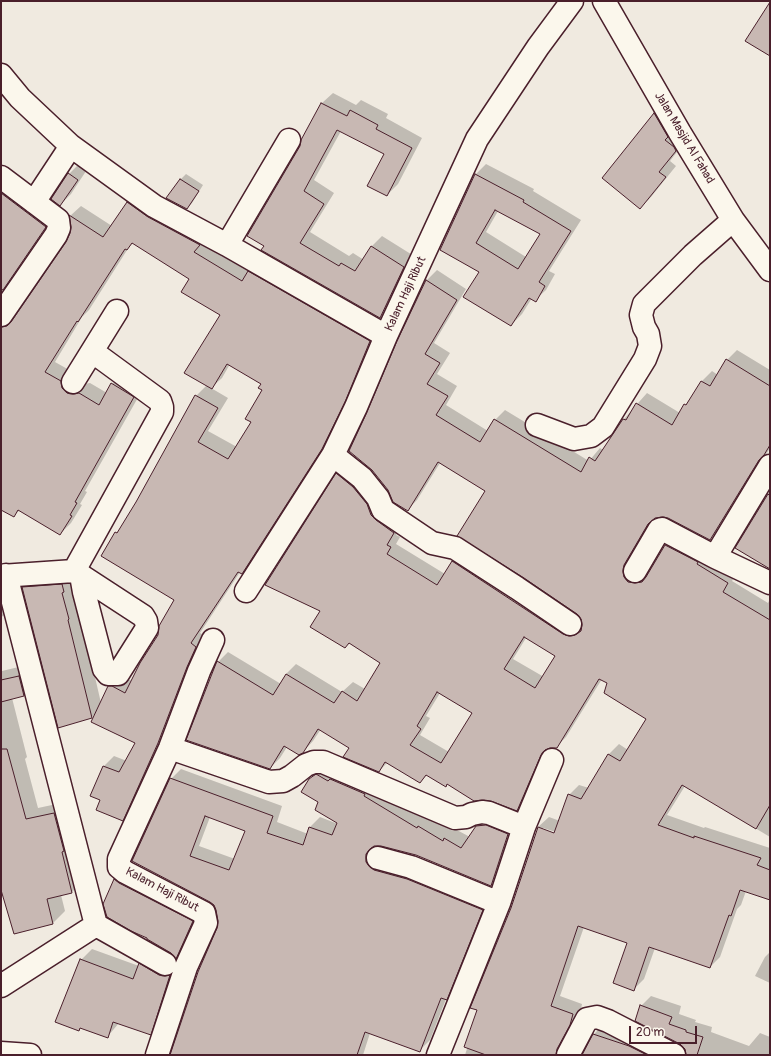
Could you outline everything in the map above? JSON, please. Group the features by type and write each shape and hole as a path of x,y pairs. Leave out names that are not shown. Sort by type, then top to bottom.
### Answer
{"street":[{"name":"Kalam Haji Ribut","path":"246,591 333,455 356,408 386,336 477,139 538,47 572,1"},
{"name":"Jalan Masjid Al Fahad","path":"604,1 680,133 734,220 770,270"},
{"path":"1,75 20,98 71,146 154,206 228,245 386,336"},
{"path":"228,245 289,140"},
{"path":"34,202 71,146"},
{"path":"1,177 58,220 59,228 56,235 1,315"},
{"path":"537,425 574,439 590,436 603,427 645,359 650,346 648,334 644,327 641,315 644,304 694,255 734,220"},
{"path":"73,382 117,311"},
{"path":"93,352 160,401 162,412 78,573 4,576 96,925 165,964"},
{"path":"333,455 362,478 378,498 382,510 432,543 455,548 570,624"},
{"path":"715,557 770,466"},
{"path":"635,571 659,530 662,529 715,557 770,583"},
{"name":"Kalam Haji Ribut","path":"157,1055 186,967 206,923 206,918 204,913 125,872 119,867 119,859 170,748 199,671 213,640"},
{"path":"170,748 269,782 283,781 306,765 314,762 323,762 455,818 466,817 482,812 489,813 524,827"},
{"path":"438,1055 499,903 524,827 552,760"},
{"path":"378,858 412,867 499,903"},
{"path":"1,986 96,925"},
{"path":"568,1055 587,1019 598,1017 674,1055"},
{"path":"1,1053 30,1055"}],"building":[{"path":"770,2 770,56 745,41"},
{"path":"321,103 347,116 350,110 378,125 376,129 412,148 387,196 367,186 384,154 337,130 304,191 324,204 300,243 339,266 341,263 355,271 371,246 404,267 380,318 261,250 264,246 247,236 300,146 301,140"},
{"path":"654,113 668,137 665,140 674,147 676,151 659,172 666,177 640,209 602,178"},
{"path":"68,173 78,180 60,206 51,199"},
{"path":"475,174 524,200 523,202 571,231 539,282 545,286 536,302 529,298 511,326 463,297 479,272 440,250","holes":["495,210 540,234 518,269 476,243"]},
{"path":"180,179 199,191 187,209 166,198"},
{"path":"1,193 46,227 3,290 1,289"},
{"path":"127,202 148,217 200,245 194,252 242,281 248,271 370,341 345,402 322,449 242,574 238,572 191,643 196,647 158,743 123,821 96,810 100,800 90,796 103,766 119,772 135,743 91,722 108,686 112,686 125,693 140,663 158,635 159,626 174,600 101,556 115,532 117,533 136,502 195,395 218,408 198,442 228,459 251,422 245,419 262,390 258,388 261,384 227,364 212,389 184,373 220,315 181,292 189,279 132,243 127,250 125,249 45,372 61,381 62,388 67,393 79,393 99,405 111,383 134,397 75,502 77,503 70,515 72,516 60,535 18,510 14,517 1,510 1,327 7,326 11,322 66,242 71,227 69,215 103,237"},
{"path":"426,280 457,300 425,354 440,363 427,384 448,396 436,415 480,442 494,419 581,472 589,457 595,461 623,419 626,420 636,403 672,425 684,404 686,405 701,381 710,386 726,359 770,386 770,445 759,460 710,540 668,518 655,518 648,524 624,565 623,571 624,577 628,582 642,582 665,545 698,562 697,564 728,583 723,592 770,620 770,805 756,829 682,785 658,825 694,838 694,836 761,858 757,865 770,870 770,900 740,890 731,916 729,915 710,968 649,947 634,991 613,983 627,943 578,926 551,1006 573,1014 570,1025 557,1049 556,1055 486,1055 464,1047 477,1010 470,1008 511,908 538,827 554,833 568,794 581,799 608,754 620,761 646,719 604,693 607,683 599,679 557,748 545,750 541,755 517,811 491,801 474,801 447,784 446,787 426,775 420,783 385,762 379,772 343,757 349,748 318,729 303,753 299,755 284,746 270,769 186,740 217,661 273,695 286,674 334,703 342,691 357,701 380,663 349,643 345,648 310,627 320,611 265,585 336,473 353,487 367,504 371,515 394,533 387,545 391,547 387,554 437,585 452,561 563,634 569,636 575,635 581,631 581,619 577,614 524,578 457,536 485,491 438,462 408,511 393,502 388,490 372,470 349,451 397,341","holes":["524,637 555,656 535,688 504,669","437,692 472,713 441,763 410,745 421,729 417,726"]},
{"path":"768,494 770,496 770,569 735,548"},
{"path":"62,584 64,592 62,593 68,620 92,718 58,728 22,587"},
{"path":"19,676 24,696 1,702 1,680"},
{"path":"1,749 7,749 26,819 54,813 64,851 62,852 72,893 47,899 53,924 14,934 1,890"},
{"path":"316,774 328,781 330,779 365,794 364,796 417,828 418,826 443,841 444,838 461,848 476,826 486,825 508,834 491,886 416,855 381,846 374,846 366,854 366,862 374,870 407,879 483,910 447,1000 441,998 420,1052 365,1032 357,1055 170,1055 198,972 217,928 218,921 214,905 210,902 132,861 170,778 273,816 267,833 303,845 309,827 332,835 337,823 315,810 318,802 301,792 309,779","holes":["205,816 245,831 229,870 190,856"]},
{"path":"114,879 193,921 176,959 171,953 147,938 131,931 107,917 103,904"},
{"path":"80,959 133,979 139,963 159,975 170,975 151,1035 113,1022 108,1038 80,1028 79,1031 55,1022"},
{"path":"640,1005 672,1017 669,1024 686,1030 686,1032 703,1037 697,1055 686,1055 685,1049 680,1044 635,1021"},
{"path":"593,1034 629,1046 647,1055 582,1055"}]}
